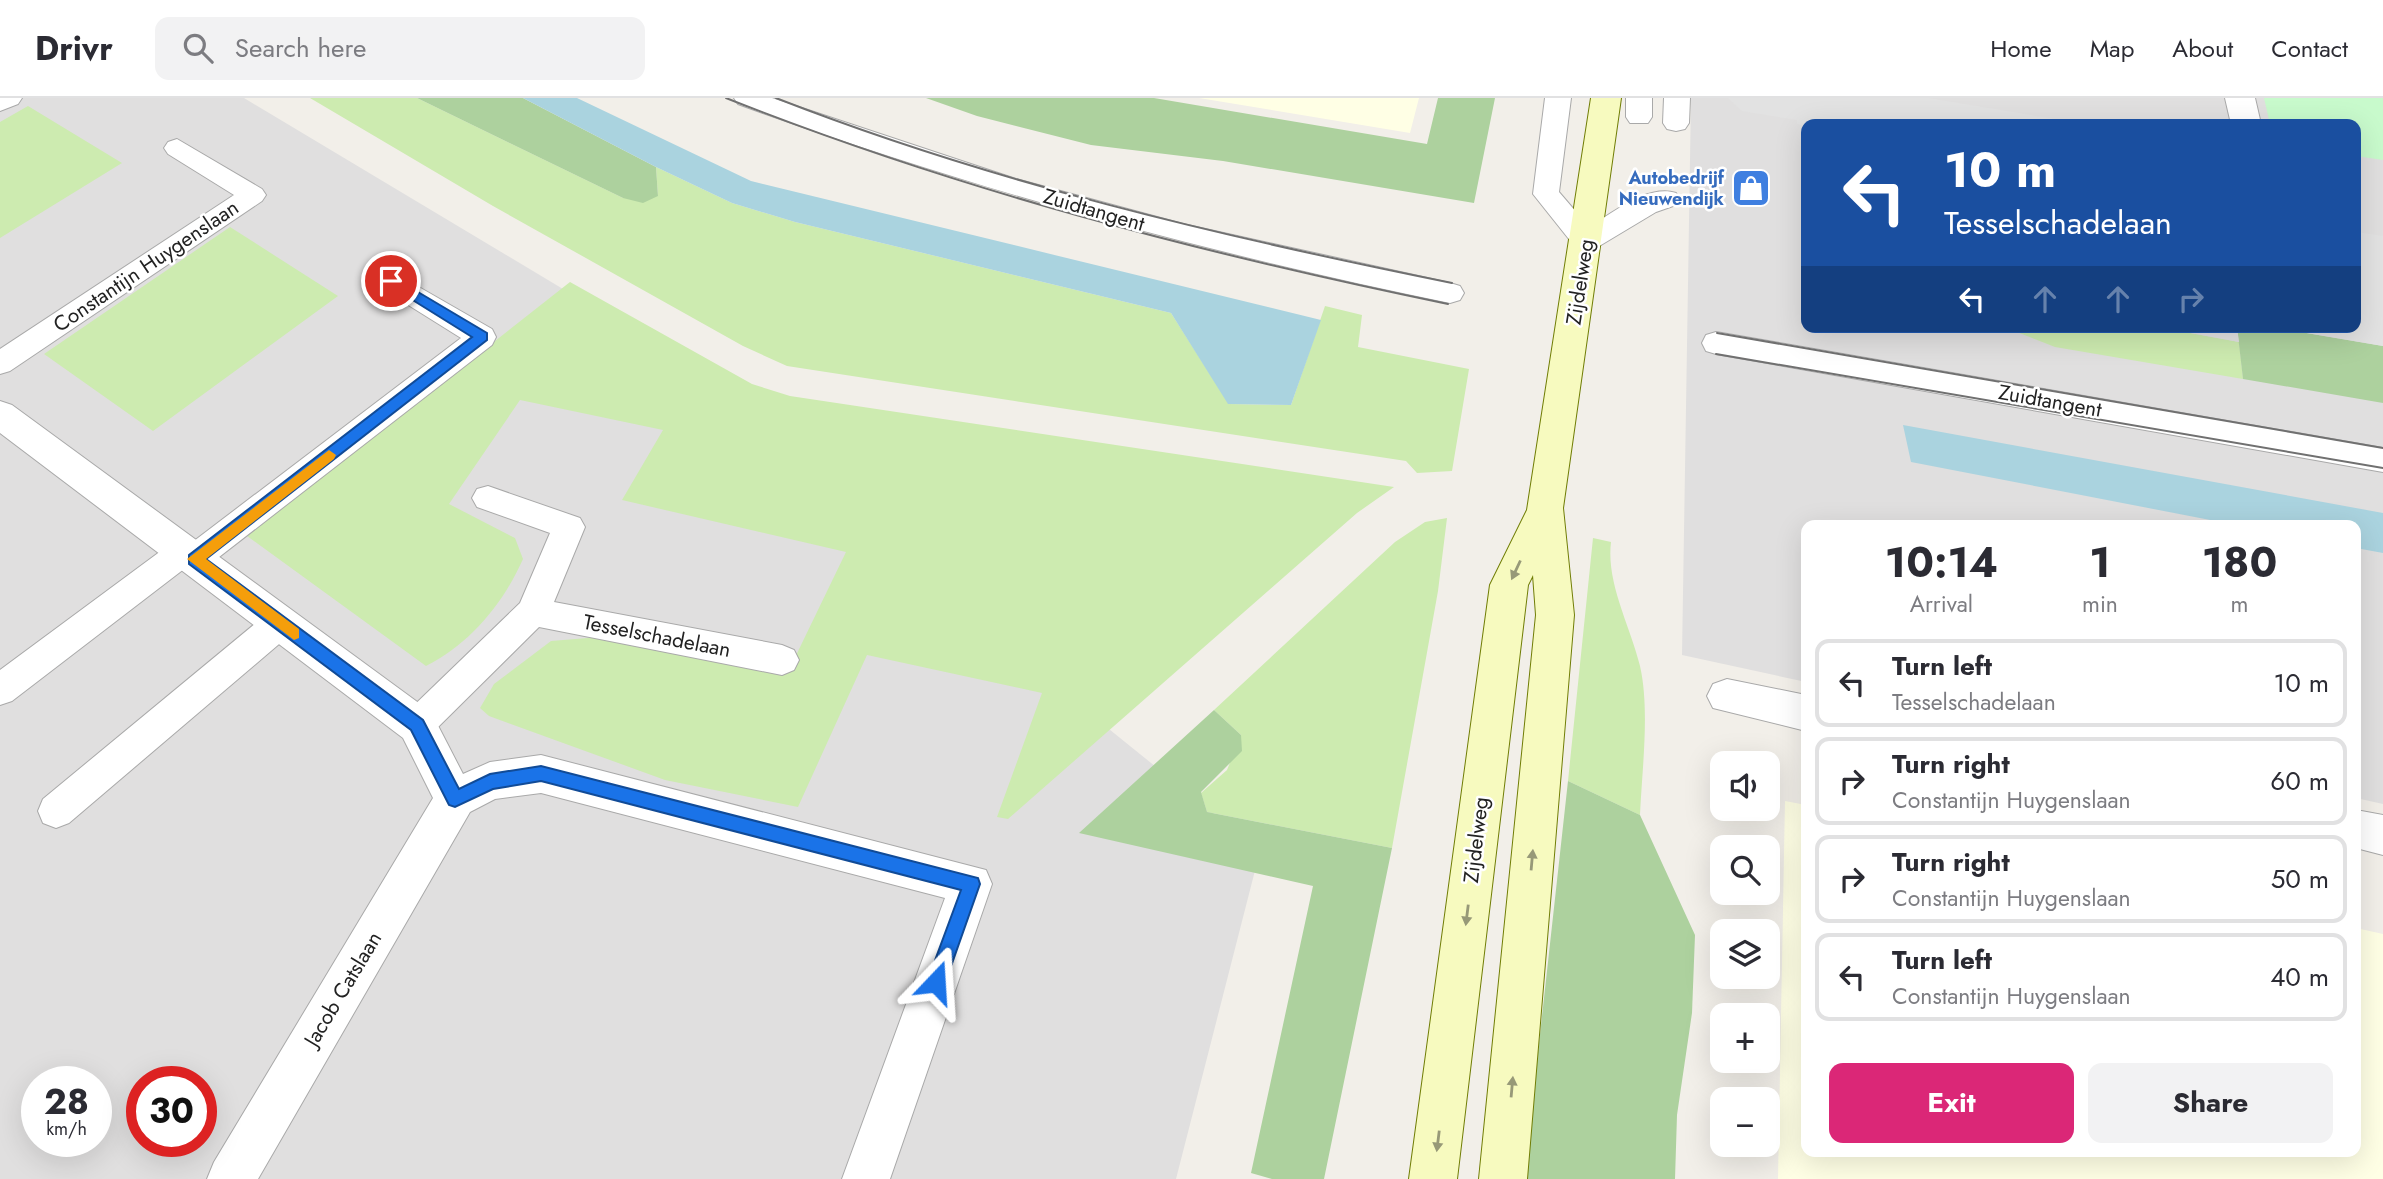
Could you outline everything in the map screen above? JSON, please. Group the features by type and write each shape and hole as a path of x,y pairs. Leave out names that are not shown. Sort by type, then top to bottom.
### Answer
{"main road":[{"name":"Zijdelweg","path":"1503,1179 1555,615 1545,508 1606,98"},
{"name":"Zijdelweg","path":"1433,1179 1509,585 1545,508"}],"street":[{"path":"2240,98 2245,119"},
{"path":"0,414 417,725 455,799 490,781 541,774 971,884 866,1179"},
{"path":"1727,696 1801,712"},
{"name":"Jacob Catslaan","path":"231,1179 455,799"},
{"path":"2361,830 2383,835"}],"lane":[{"path":"0,103 9,98"},
{"name":"Zuidtangent","path":"747,98 937,163 1065,202 1312,265 1450,293"},
{"path":"1558,98 1546,194 1586,241 1648,199"},
{"name":"Constantijn Huygenslaan","path":"0,363 253,195 177,148"},
{"path":"0,690 189,555 482,337 391,281"},
{"name":"Zuidtangent","path":"1716,343 2383,460"},
{"path":"417,725 533,612 569,527 488,498"},
{"name":"Tesselschadelaan","path":"533,612 782,660"},
{"path":"55,811 280,623"}],"shaded area":[{"path":"0,98 244,98 568,292 1260,851 1176,1179 0,1179"},
{"path":"1199,98 1419,98 1410,133"},
{"path":"1691,98 2383,98 2383,804 2361,799 2361,520 1801,520 1801,681 1682,655"},
{"path":"1728,98 1928,98 2055,119 1801,119 1801,125 1797,124 1797,120 1742,111"},
{"path":"2361,233 2383,236 2383,346 2306,333 2361,333"},
{"path":"2190,333 2238,333 2239,342"},
{"path":"1785,801 1801,804 1801,1157 2361,1157 2361,929 2383,934 2383,1179 1778,1179"}],"green space":[{"path":"310,98 417,98 623,198 658,196 656,167 732,203 795,222 1171,313 1229,404 1291,405 1325,306 1362,315 1358,347 1469,369 1452,471 1417,473 1406,461 787,366 743,346 493,206"},
{"path":"417,98 523,98 656,167 658,196 643,203 623,198"},
{"path":"926,98 1154,98 1427,144 1438,98 1495,98 1474,203 1223,161 1091,145 977,116"},
{"path":"2264,98 2383,98 2383,160 2361,157 2361,119 2269,119"},
{"path":"28,106 122,163 0,238 0,122"},
{"path":"230,227 338,296 153,431 44,354"},
{"path":"570,282 752,384 790,396 1394,487 1357,513 1008,819 997,817 1042,693 867,655 798,807 665,780 489,716 480,708 494,684 551,641 600,637 787,674 846,552 622,500 663,430 520,400 449,504 515,538 523,559 506,592 484,621 457,646 426,666 247,536"},
{"path":"2019,333 2190,333 2239,342 2243,379 2055,347"},
{"path":"2238,333 2306,333 2383,346 2383,403 2243,379"},
{"path":"1447,518 1438,591 1392,848 1207,812 1201,793 1227,770 1241,735 1214,710 1395,542 1425,522"},
{"path":"1593,538 1611,542 1610,557 1615,588 1636,651 1643,683 1644,740 1640,815 1568,781"},
{"path":"1214,710 1241,735 1242,751 1201,792 1207,812 1392,848 1324,1179 1272,1179 1251,1173 1313,886 1079,833"},
{"path":"1568,781 1640,815 1695,935 1692,1013 1677,1115 1675,1179 1524,1179"}],"water":[{"path":"523,98 577,98 751,181 1321,320 1291,405 1228,404 1171,313 795,222 732,203"},
{"path":"1903,425 2383,513 2383,553 2361,549 2361,520 2210,520 1911,462"}],"tram line":[{"path":"726,98 903,162 1082,217 1264,263 1448,304"},
{"path":"776,98 858,128 1025,182 1195,227 1452,283"},
{"path":"1717,333 2383,448"},
{"path":"1716,354 2383,468"}],"slow traffic":[{"path":"294,634 194,559 329,455"}],"place":[{"name":"Autobedrijf Nieuwendijk","path":"1751,188"}],"route":[{"path":"391,281 482,337 194,559 417,725 455,799 490,781 541,774 971,884 936,982"}]}
